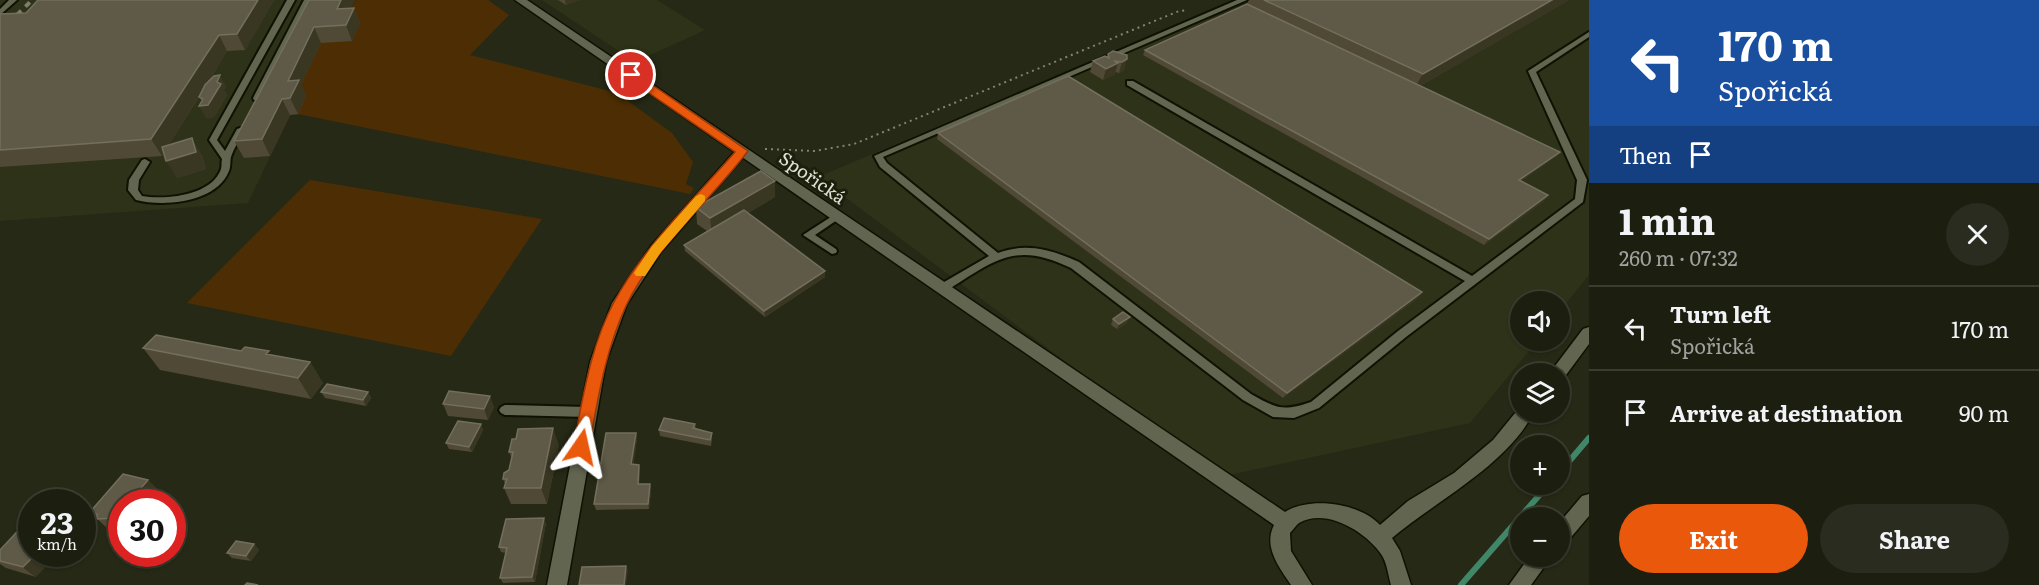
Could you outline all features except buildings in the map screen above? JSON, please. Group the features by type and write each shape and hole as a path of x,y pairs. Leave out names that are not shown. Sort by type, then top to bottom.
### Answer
{"street":[{"name":"Spořická","path":"520,0 1285,522"},
{"path":"557,585 598,362 620,303 656,249 742,151"},
{"path":"1566,363 1589,333"},
{"path":"1379,537 1416,507 1460,479 1499,445 1517,423"},
{"path":"1570,524 1589,502"},
{"path":"1302,585 1292,574 1282,553 1280,533 1285,522 1293,514 1304,510 1326,509 1350,516 1379,537 1391,552 1399,569 1401,585"},
{"path":"1520,585 1534,567"}],"lane":[{"path":"0,13 14,0"},
{"path":"226,159 213,140 291,0"},
{"path":"251,110 308,0"},
{"path":"994,255 883,165 878,156 1243,0"},
{"path":"943,288 994,255 1026,250 1054,253 1075,265 1247,397 1273,412 1294,413 1315,405 1472,281 1580,200 1582,180 1532,71 1589,34"},
{"path":"1130,83 1472,281"},
{"path":"145,162 134,180 133,190 139,198 164,202 197,193 214,182 225,170 226,159 246,119"},
{"path":"832,251 808,235 837,216"},
{"path":"505,410 588,412"}],"path":[{"path":"742,151 815,151 854,144 1179,11 1192,10"}],"shaded area":[{"path":"0,0 355,0 344,24 360,24 352,41 306,96 299,115 290,115 248,203 0,221"},
{"path":"355,0 488,0 509,15 470,55 617,93 672,133 693,162 686,184 694,188 690,194 298,114 295,97 321,42 344,24"},
{"path":"542,0 657,0 705,30 635,62"},
{"path":"1252,0 1589,0 1589,275 1570,299 1570,291 1510,291 1510,351 1529,351 1519,363 1510,363 1510,374 1470,423 1220,477 818,177 1186,20 1215,18"},
{"path":"310,180 542,219 451,356 187,303"}],"waterway":[{"path":"1570,460 1589,438"},
{"path":"1461,585 1539,495"}],"railway":[{"path":"0,32 32,0"}],"slow traffic":[{"path":"641,273 656,249 701,198"}],"route":[{"path":"581,447 598,362 620,303 656,249 742,151 631,75"}]}
